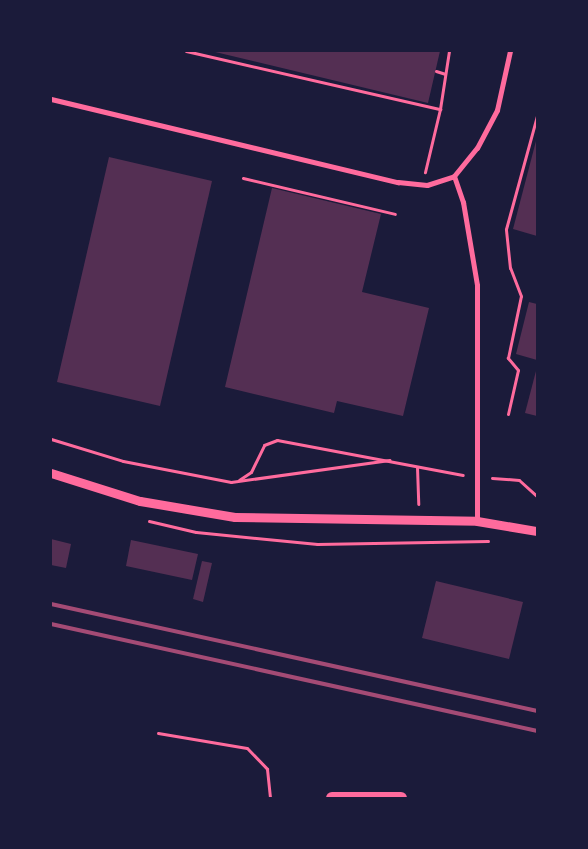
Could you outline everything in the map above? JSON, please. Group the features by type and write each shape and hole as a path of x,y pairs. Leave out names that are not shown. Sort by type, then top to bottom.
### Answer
{"main road":[{"path":"332,798 401,798"}],"street":[{"path":"51,99 422,185 454,176 477,148 497,110 510,51"},
{"path":"454,176 463,202 477,285 476,522"},
{"path":"51,473 140,501 235,517 476,522 537,531"}],"path":[{"path":"186,51 440,109"},
{"path":"422,185 440,109 449,51"},
{"path":"436,72 445,74"},
{"path":"508,414 518,370 508,358 522,296 510,268 506,229 537,116"},
{"path":"243,178 396,214"},
{"path":"51,439 123,461 231,482 389,460 277,440 264,445 245,478 231,482"},
{"path":"158,733 247,748 267,769 270,798"}],"building":[{"path":"211,51 440,51 428,103"},
{"path":"537,141 537,236 513,229"},
{"path":"109,157 212,181 160,406 57,382"},
{"path":"272,188 381,214 362,292 429,308 403,416 337,401 334,413 225,387"},
{"path":"529,302 537,304 537,360 516,354"},
{"path":"537,371 537,416 525,413"},
{"path":"51,539 71,544 66,568 51,565"},
{"path":"131,540 198,554 192,580 126,566"},
{"path":"202,561 212,563 203,602 193,599"},
{"path":"436,581 523,602 509,659 422,638"}],"railway":[{"path":"51,604 537,711"},
{"path":"51,624 537,731"}]}
